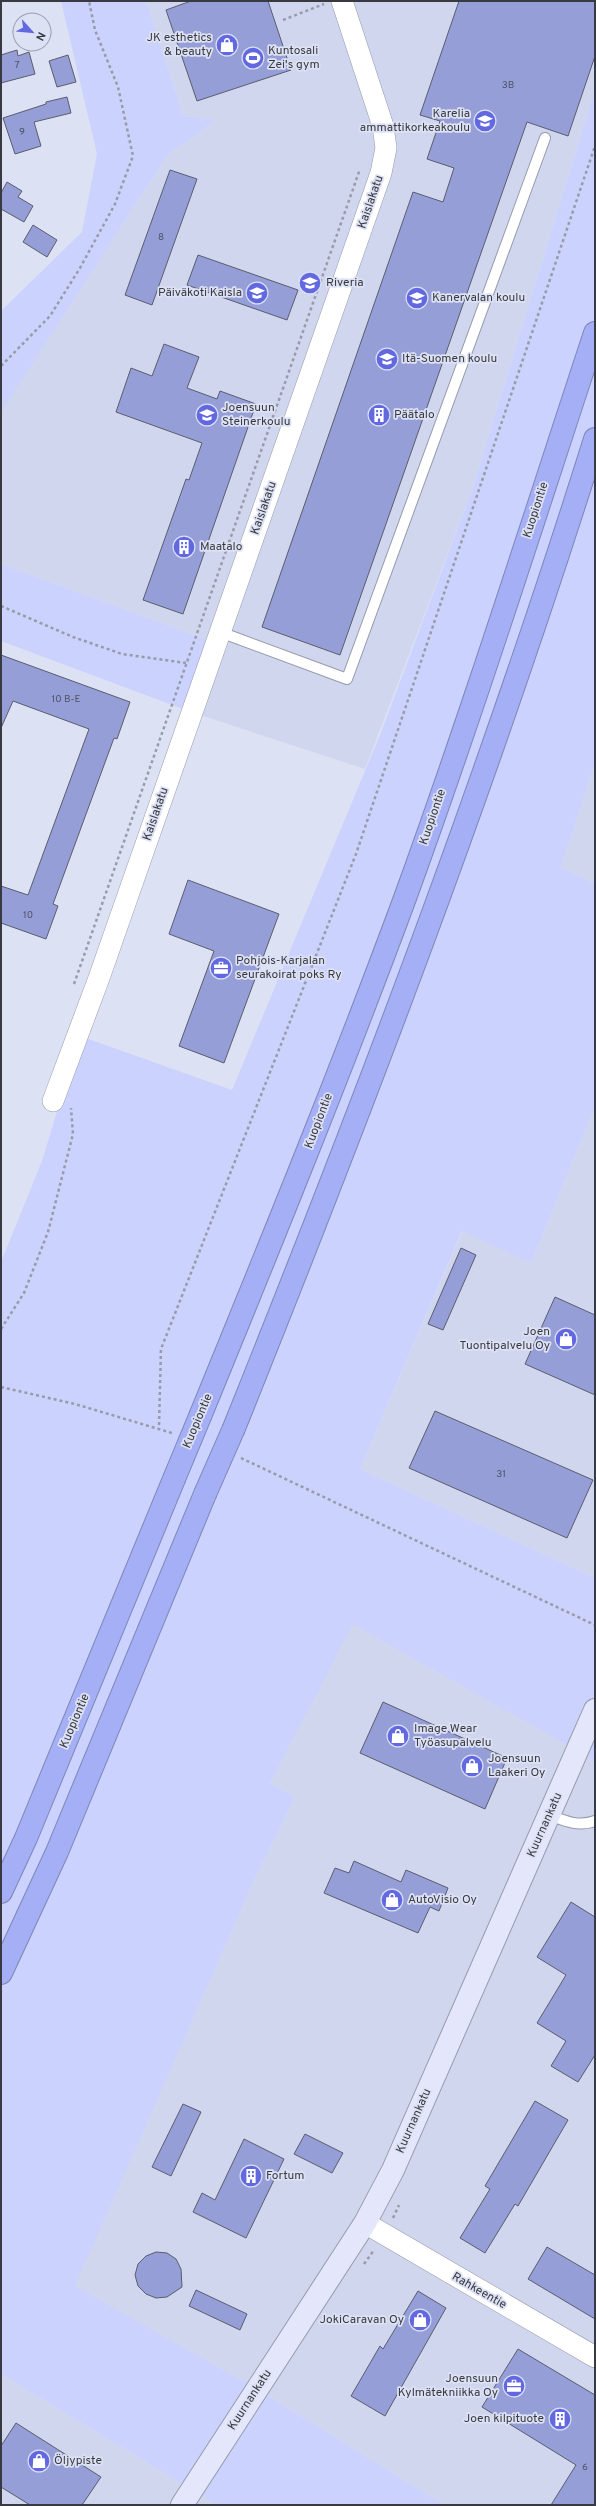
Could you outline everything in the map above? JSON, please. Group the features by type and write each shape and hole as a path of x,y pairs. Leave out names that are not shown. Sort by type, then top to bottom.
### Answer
{"highway":[{"name":"Kuopiontie","path":"1,1892 26,1838 291,1194 405,898 507,600 595,333"},
{"path":"1,1973 57,1852 205,1494 234,1428 324,1204 435,909 595,439"}],"street":[{"name":"Kaislakatu","path":"62,1103 99,978 381,173 386,148 383,126 333,2"},
{"name":"Kuurnankatu","path":"182,2505 365,2224 393,2170 595,1710"},
{"name":"Rahkeentie","path":"365,2224 595,2357"}],"lane":[{"path":"220,632 347,679 545,138"},
{"path":"549,1815 567,1822 584,1824 595,1821"}],"path":[{"path":"1,366 50,316 80,268 115,204 133,156 118,87 95,30 89,1"},
{"path":"283,20 333,2"},
{"path":"159,1425 161,1349 356,854 595,146"},
{"path":"72,991 361,166"},
{"path":"1,606 74,637 122,654 186,663"},
{"path":"1,1329 24,1293 48,1232 73,1134 62,1103"},
{"path":"1,1387 75,1404 169,1432"},
{"path":"246,1460 595,1625"}],"shaded area":[{"path":"61,1 146,1 183,115 215,121 168,154 1,412 1,311 82,232 97,154"},
{"name":"Riveria","path":"146,1 595,1 595,90 471,493 365,769 191,712 216,643 1,564 1,411 168,154 215,121 183,115"},
{"path":"595,90 595,763 561,867 595,884 595,1107 531,1263 462,1231 360,1469 595,1578 595,1761 353,1624 270,1783 295,1797 256,1876 75,2286 262,2392 444,2505 217,2505 1,2374 1,1262 42,1161 80,1036 232,1090 380,735 471,493"},
{"path":"1,564 216,643 191,712 1,641"},
{"path":"595,763 595,884 561,867"},
{"path":"595,1107 595,1578 360,1469 463,1230 531,1263"},
{"path":"352,1623 595,1761 595,2505 444,2505 262,2392 74,2286 256,1876 295,1797 270,1783"},
{"path":"1,2374 217,2505 1,2505"}],"building":[{"path":"191,1 268,1 291,70 197,101 166,10"},
{"name":"Päätalo","path":"459,1 595,1 595,56 568,136 527,122 340,655 262,627 413,192 443,202 454,168 427,159 440,121 420,115"},
{"path":"12,52 17,52 18,56 29,52 35,74 1,83 1,55"},
{"path":"68,55 76,82 57,87 49,61"},
{"path":"67,97 71,113 34,122 41,146 15,154 3,118 46,104 46,102"},
{"path":"170,170 197,179 152,305 125,295"},
{"path":"7,182 22,191 18,197 33,206 24,222 1,209 1,193"},
{"path":"33,225 57,240 47,257 23,242"},
{"path":"198,255 298,290 287,320 187,285"},
{"path":"164,344 199,357 187,388 217,399 220,391 256,404 183,614 143,600 186,479 189,480 202,443 116,412 131,368 152,376"},
{"path":"1,655 130,702 117,739 114,738 53,904 58,906 46,939 1,923 1,886 28,895 89,729 13,701 1,728"},
{"path":"188,880 279,914 224,1063 179,1046 214,951 169,934"},
{"path":"461,1248 476,1255 443,1330 428,1324"},
{"name":"Joen Tuontipalvelu Oy","path":"555,1297 595,1315 595,1395 525,1364"},
{"path":"435,1411 593,1480 567,1538 409,1468"},
{"path":"383,1702 507,1758 485,1809 360,1753"},
{"name":"AutoVisio Oy","path":"354,1861 401,1882 406,1870 448,1888 439,1911 430,1907 418,1933 324,1893 335,1868 349,1873"},
{"path":"571,1902 595,1917 595,2055 578,2082 551,2066 566,2041 537,2023 566,1975 537,1957"},
{"path":"535,2101 568,2120 518,2206 515,2204 485,2253 460,2238 490,2189 485,2186"},
{"path":"183,2104 201,2112 171,2176 152,2167"},
{"path":"305,2134 343,2153 332,2173 294,2154"},
{"name":"Fortum","path":"244,2139 284,2159 246,2238 193,2212 202,2193 215,2200"},
{"path":"547,2247 595,2275 595,2319 528,2279"},
{"path":"156,2252 167,2253 176,2259 181,2269 182,2287 167,2297 156,2298 146,2294 138,2286 135,2275 138,2264 146,2256"},
{"path":"196,2290 247,2314 240,2330 189,2306"},
{"path":"418,2291 446,2308 385,2416 351,2396 380,2346 383,2349"},
{"path":"518,2349 595,2395 595,2505 551,2505 576,2465 482,2407"},
{"name":"Öljypiste","path":"16,2423 101,2477 82,2505 30,2505 1,2487 1,2446"}],"place":[{"name":"JK esthetics & beauty","path":"227,45"},
{"name":"Kuntosali Zei's gym","path":"253,58"},
{"name":"Karelia ammattikorkeakoulu","path":"485,121"},
{"name":"Riveria","path":"310,283"},
{"name":"Päiväkoti Kaisla","path":"257,293"},
{"name":"Kanervalan koulu","path":"417,298"},
{"name":"Itä-Suomen koulu","path":"387,359"},
{"name":"Joensuun Steinerkoulu","path":"207,415"},
{"name":"Päätalo","path":"379,415"},
{"name":"Maatalo","path":"184,547"},
{"name":"Pohjois-Karjalan seurakoirat poks Ry","path":"221,968"},
{"name":"Joen Tuontipalvelu Oy","path":"566,1339"},
{"name":"Image Wear Työasupalvelu","path":"398,1736"},
{"name":"Joensuun Laakeri Oy","path":"472,1766"},
{"name":"AutoVisio Oy","path":"392,1900"},
{"name":"Fortum","path":"251,2176"},
{"name":"JokiCaravan Oy","path":"420,2320"},
{"name":"Joensuun Kylmätekniikka Oy","path":"514,2386"},
{"name":"Joen kilpituote","path":"560,2419"},
{"name":"Öljypiste","path":"39,2461"}]}
